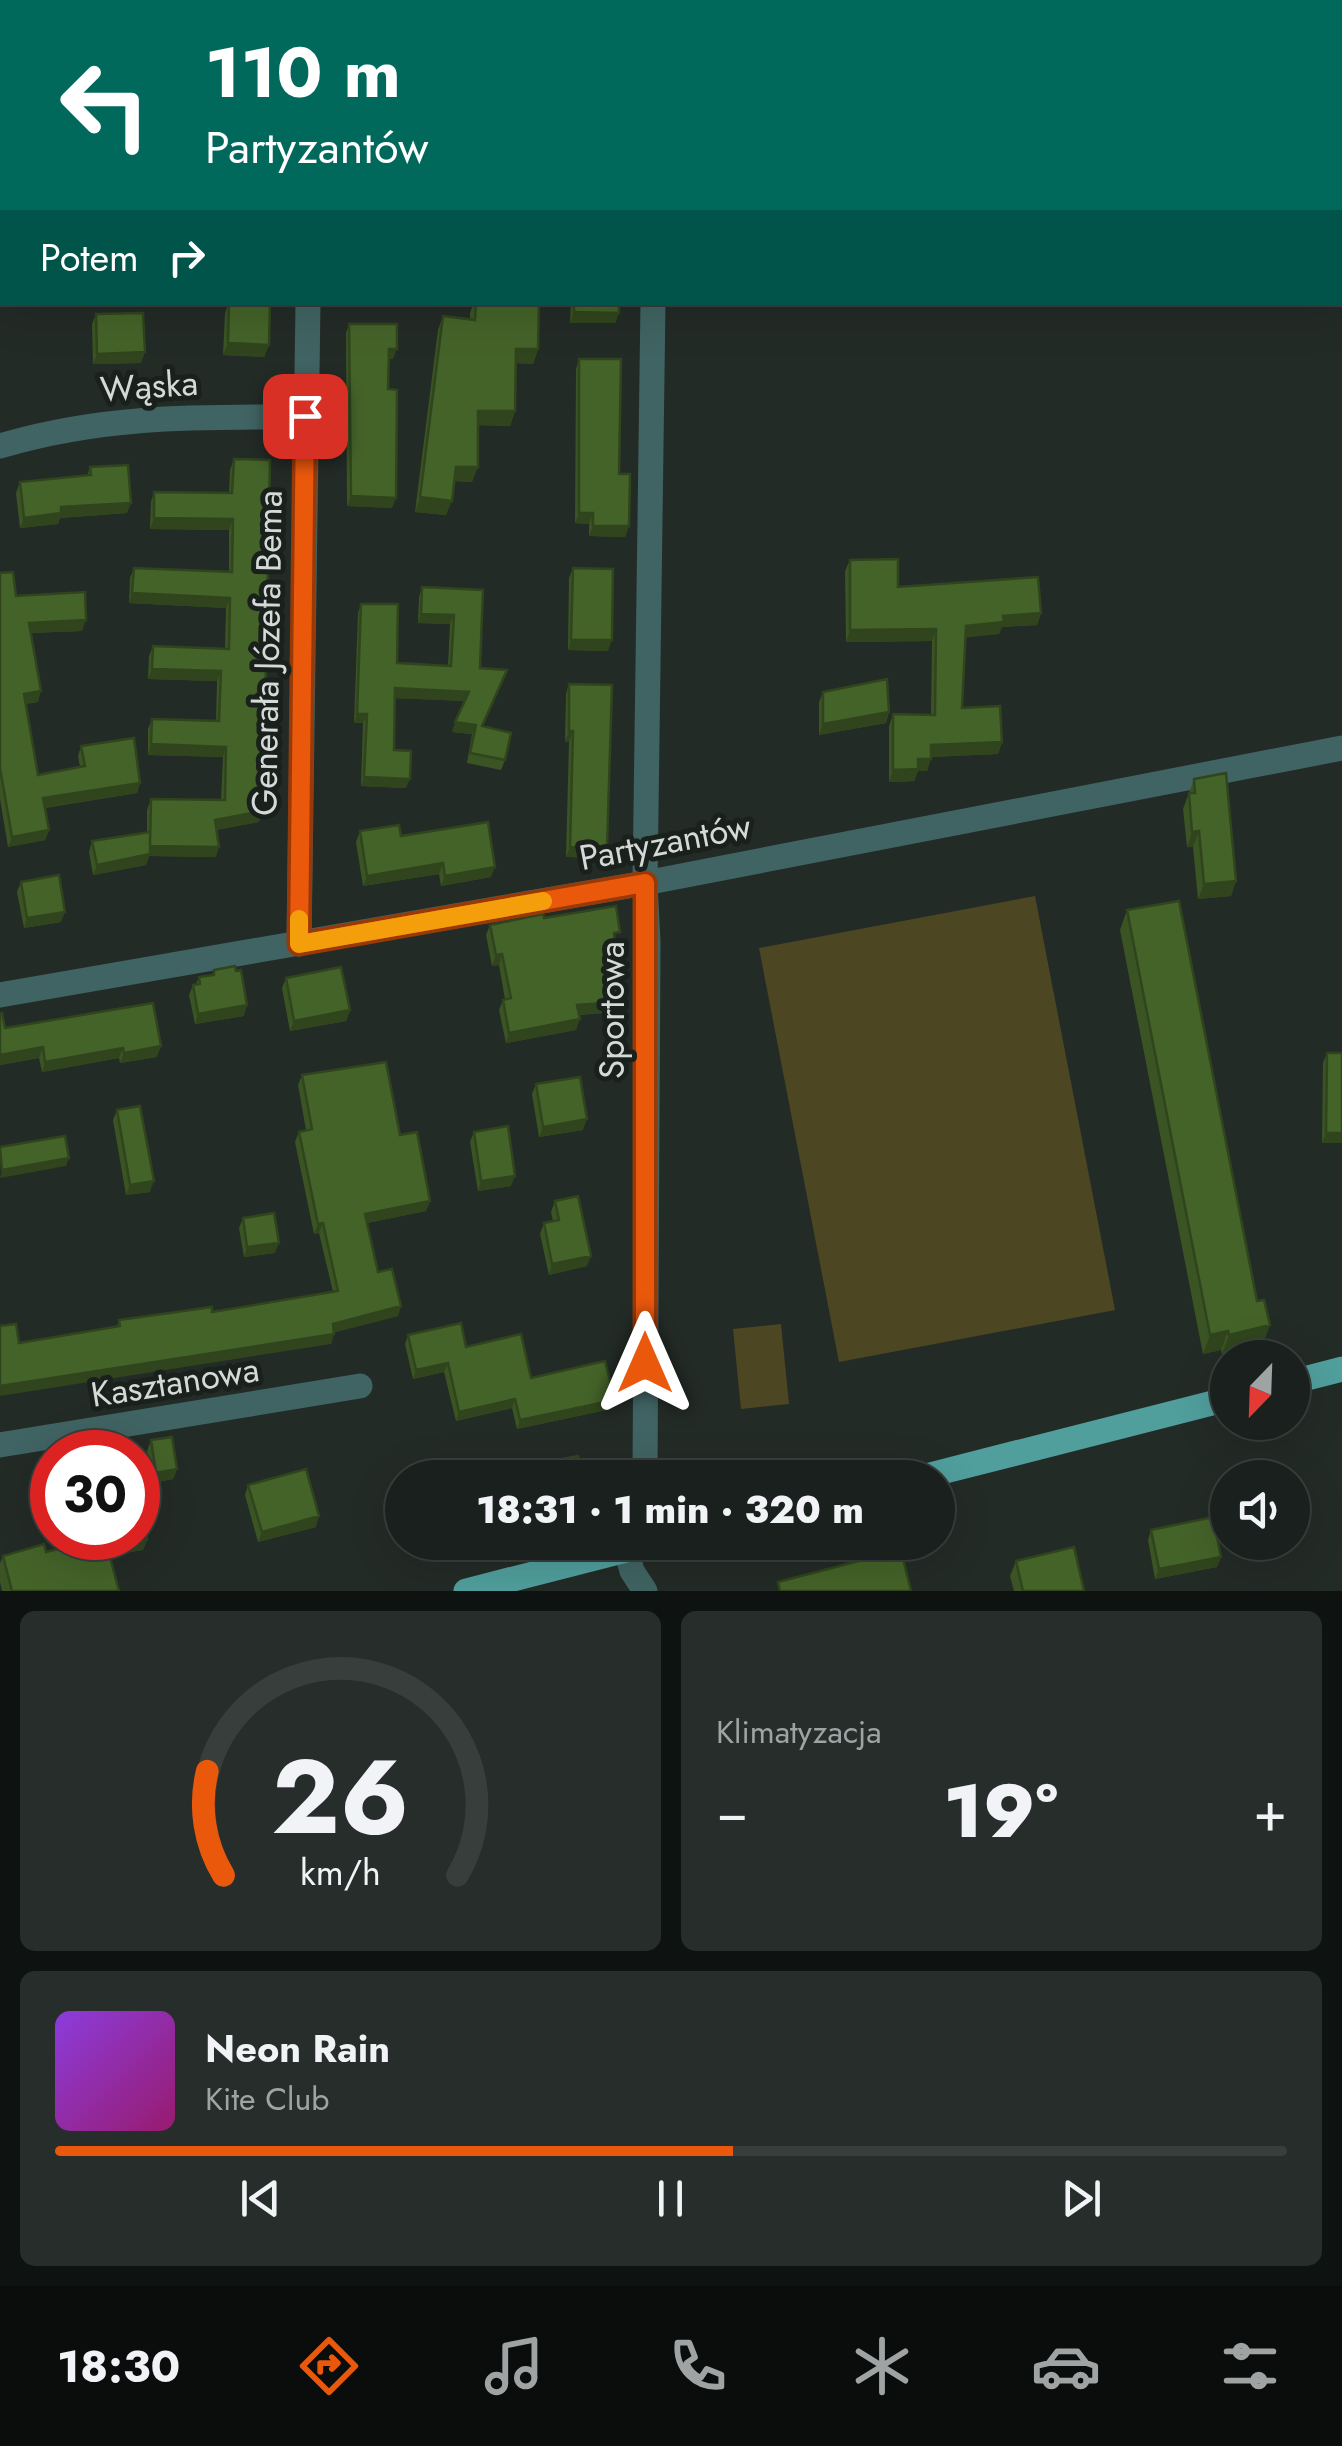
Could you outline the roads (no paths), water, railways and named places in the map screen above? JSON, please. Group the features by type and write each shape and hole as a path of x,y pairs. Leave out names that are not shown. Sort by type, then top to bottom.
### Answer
{"main road":[{"path":"1310,1377 1342,1369"},
{"path":"955,1469 1210,1404"},
{"path":"466,1591 587,1560"}],"street":[{"name":"Generała Józefa Bema","path":"299,944 308,305"},
{"name":"Sportowa","path":"644,1460 652,305"},
{"name":"Wąska","path":"0,446 37,435 161,416 305,416"},
{"name":"Partyzantów","path":"0,995 645,883 1342,748"},
{"name":"Kasztanowa","path":"0,1445 360,1386"},
{"path":"638,1560 632,1572 645,1591"}]}
